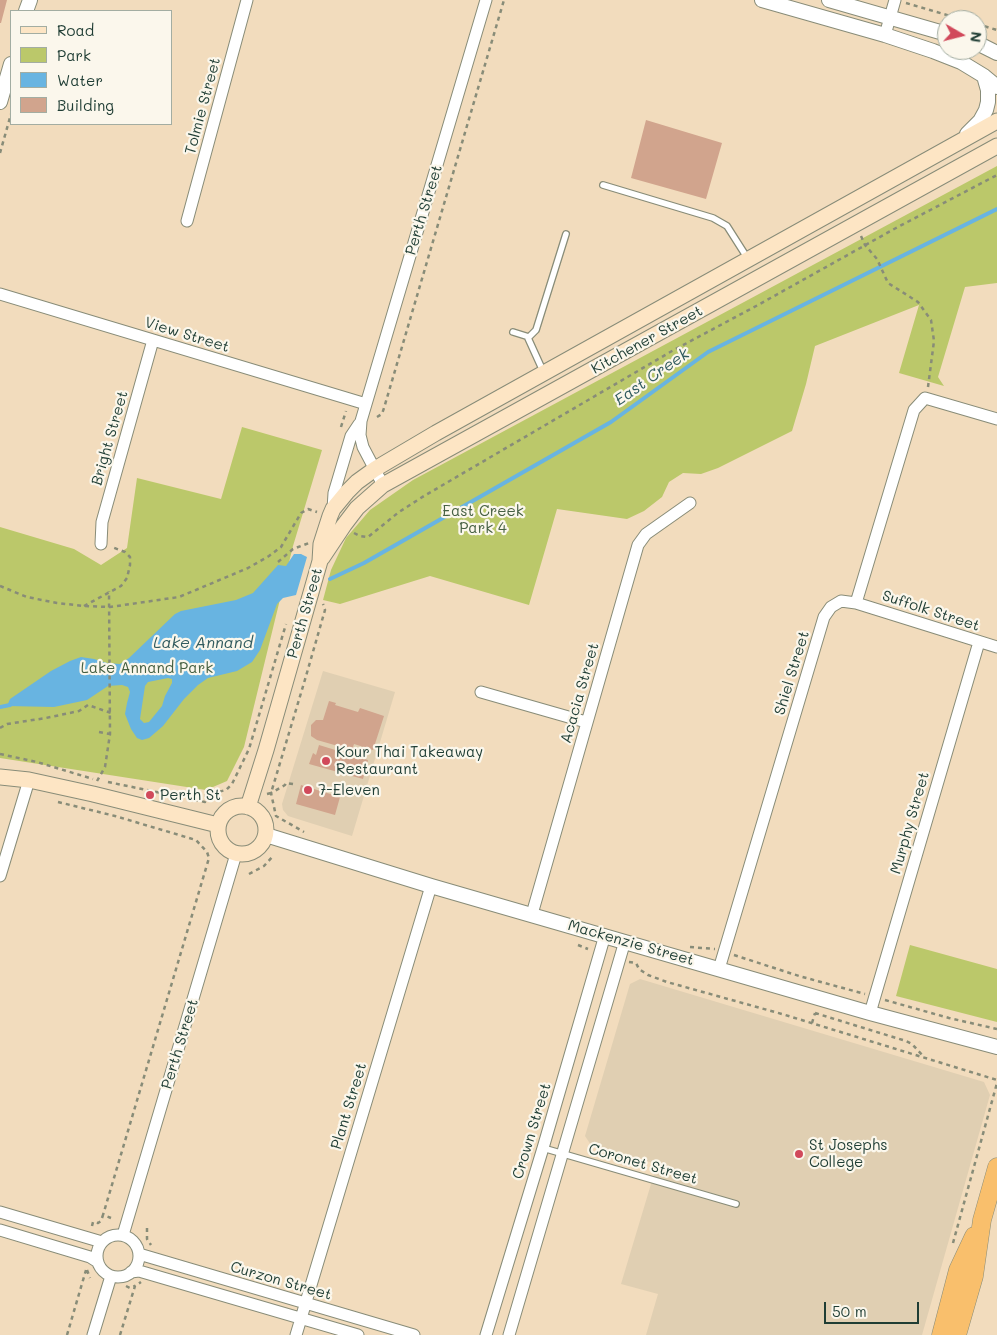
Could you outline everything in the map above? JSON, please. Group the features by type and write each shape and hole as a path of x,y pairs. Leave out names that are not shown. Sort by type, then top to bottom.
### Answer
{"highway":[{"path":"957,1335 974,1276 982,1220 997,1167"},
{"path":"940,1335 958,1270 982,1220"}],"main road":[{"name":"Kitchener Street","path":"333,509 347,492 375,468 961,139 997,121"},
{"name":"Kitchener Street","path":"320,561 358,508 383,485 997,146"},
{"name":"Perth Street","path":"248,807 316,597 321,544 333,509"},
{"path":"0,777 95,787 218,825"},
{"path":"237,806 248,807 260,814 266,828 266,835 264,841 255,850 249,853 236,854 227,849 220,841 218,825 223,815 232,808 237,806"}],"street":[{"name":"Tolmie Street","path":"187,221 247,0"},
{"name":"Perth Street","path":"383,485 362,447 360,435 361,421 486,0"},
{"path":"762,0 885,35 933,51 961,62 984,76 997,87"},
{"path":"829,0 937,31"},
{"path":"885,35 896,0"},
{"path":"0,102 10,67"},
{"path":"961,139 980,122 986,110 988,90 984,76"},
{"path":"846,204 856,223"},
{"name":"View Street","path":"0,294 366,404"},
{"name":"Bright Street","path":"101,544 102,522 153,340"},
{"path":"856,603 914,410 925,398 997,419"},
{"name":"Perth Street","path":"333,509 334,492 351,436 361,421"},
{"name":"Acacia Street","path":"532,914 638,545 646,534 690,503"},
{"name":"Shiel Street","path":"719,969 824,617 830,607 841,601 856,603"},
{"name":"Suffolk Street","path":"856,603 997,647"},
{"name":"Murphy Street","path":"870,1013 979,642"},
{"path":"481,692 586,722"},
{"path":"0,876 29,780"},
{"name":"Mackenzie Street","path":"266,835 432,886 870,1013 997,1047"},
{"name":"Perth Street","path":"123,1235 236,854"},
{"name":"Plant Street","path":"296,1335 432,886"},
{"name":"Crown Street","path":"486,1335 605,935"},
{"path":"509,1335 561,1153 625,941"},
{"path":"0,1212 102,1242"},
{"path":"0,1230 90,1257 98,1262"},
{"path":"123,1235 135,1243 139,1254 138,1261 131,1272 125,1276 111,1276 105,1273 98,1262 97,1255 102,1242 110,1236 123,1235"},
{"name":"Curzon Street","path":"139,1254 414,1335"},
{"name":"Curzon Street","path":"131,1272 139,1271 358,1335"},
{"path":"94,1335 111,1276"}],"lane":[{"path":"603,185 713,218 727,226 748,260"},
{"path":"529,337 536,330 566,234"},
{"path":"513,332 529,337"},
{"path":"529,337 544,373"},
{"name":"Coronet Street","path":"543,1148 736,1204"}],"path":[{"path":"377,417 382,414 384,408 504,0"},
{"path":"896,0 937,12"},
{"path":"0,153 10,118"},
{"path":"865,246 877,259 888,283 918,302 931,320 934,341 925,398"},
{"path":"278,562 293,550 312,543"},
{"path":"84,606 121,586 127,578 130,558 119,548 101,544"},
{"path":"95,787 105,767 110,734 110,591"},
{"path":"308,835 276,816 271,793 325,610 316,597"},
{"path":"0,754 37,762 95,787 205,802 206,795 226,790 232,784 249,748 287,622"},
{"path":"0,728 7,724 79,711 88,705 111,713"},
{"path":"99,732 110,734"},
{"path":"267,794 285,785 286,782 293,784"},
{"path":"57,802 115,816 196,840 207,852 209,858 103,1215 101,1221 98,1223 94,1222 90,1230"},
{"path":"249,874 264,866 273,856"},
{"path":"578,945 600,952"},
{"path":"685,947 705,947 738,955 798,976 949,1018 997,1029"},
{"path":"620,958 636,963 639,969 648,976 812,1023 997,1082 953,1245"},
{"path":"812,1023 817,1007"},
{"path":"815,1013 906,1041 912,1044 925,1058"},
{"path":"103,1215 111,1218"},
{"path":"147,1228 147,1239 152,1247"},
{"path":"82,1265 87,1270 90,1278"},
{"path":"67,1335 87,1270"},
{"path":"126,1286 130,1288 140,1284 142,1280"},
{"path":"120,1335 135,1286"}],"shaded area":[{"path":"323,671 395,692 352,836 288,816 283,810 282,804"},
{"name":"St Josephs College","path":"640,979 984,1082 990,1095 922,1335 646,1335 658,1294 621,1284 657,1164 591,1145 585,1136 630,984"}],"green space":[{"name":"East Creek Park 4","path":"997,166 997,283 965,287 938,377 944,386 899,373 919,305 815,346 792,431 718,468 701,474 683,473 669,482 662,497 644,511 627,519 557,509 529,605 430,576 340,604 323,600 331,570 346,538 370,510 413,480"},
{"name":"Lake Annand Park","path":"242,427 322,450 293,546 244,747 227,781 206,790 0,758 0,527 74,549 101,565 127,548 137,478 221,499"},
{"path":"910,945 997,969 997,1022 896,996"}],"water":[{"name":"Lake Annand","path":"294,554 301,554 307,557 296,595 283,598 277,604 260,650 252,662 237,671 208,678 198,685 184,699 163,726 149,738 142,740 137,738 131,729 125,714 130,692 128,687 122,685 108,686 87,700 54,707 7,706 10,699 51,671 70,661 81,657 120,664 129,658 175,614 181,611 236,600 253,593 278,565 286,566","holes":["172,679 162,706 149,722 144,723 140,719 145,686 148,682"]}],"building":[{"path":"0,0 7,0 1,23 0,23"},
{"path":"646,120 722,143 706,199 631,178"},
{"path":"329,701 336,703 335,705 358,712 360,708 384,716 373,750 354,744 352,750 317,740 311,736 311,725 316,720 323,720"},
{"path":"319,745 368,760 363,779 309,764 313,753 316,755"},
{"path":"301,785 340,797 335,815 296,804"}],"waterway":[{"name":"East Creek","path":"330,579 364,563 611,422 708,352 997,209"},
{"name":"East Creek","path":"0,707 10,705"}],"place":[{"name":"Kour Thai Takeaway Restaurant","path":"326,761"},
{"name":"7-Eleven","path":"308,790"},
{"name":"Perth St","path":"150,795"},
{"name":"St Josephs College","path":"799,1154"}]}
